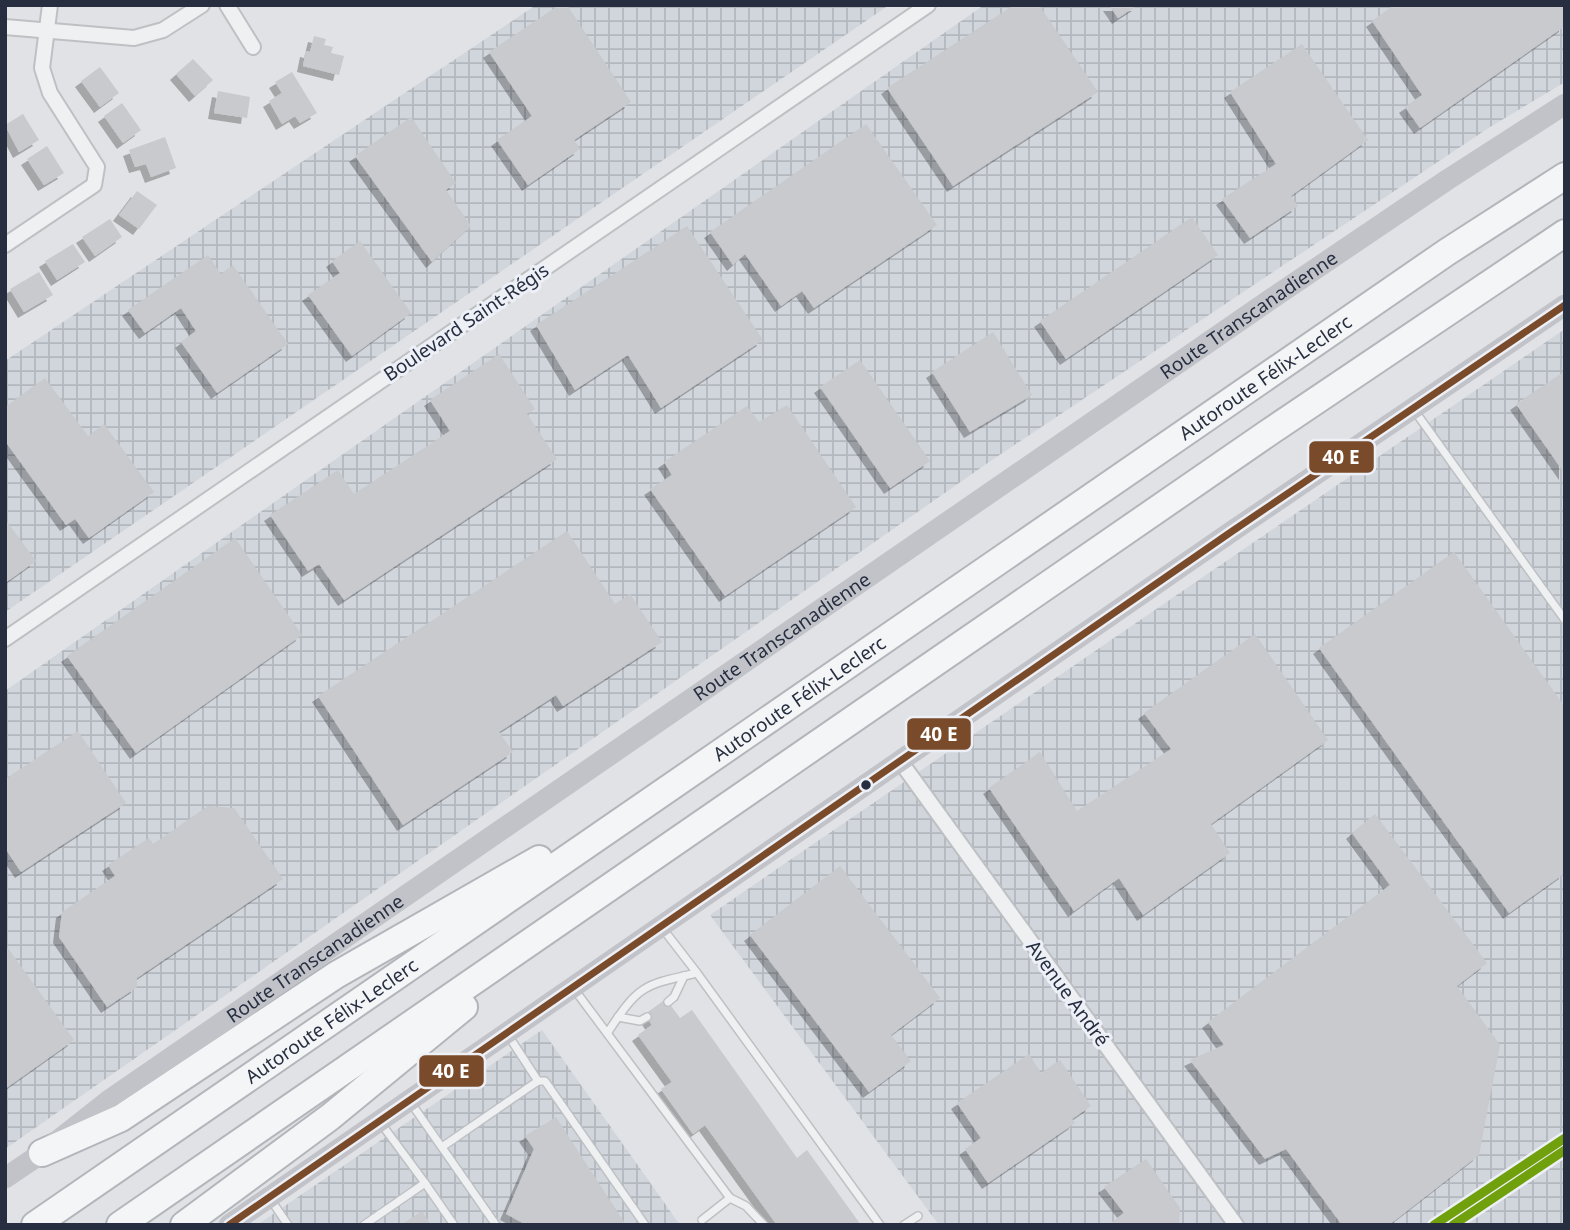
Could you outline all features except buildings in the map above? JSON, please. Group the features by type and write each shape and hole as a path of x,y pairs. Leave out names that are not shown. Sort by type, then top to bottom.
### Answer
{"highway":[{"name":"Autoroute Félix-Leclerc","path":"35,1225 1447,252 1565,176"},
{"path":"120,1225 1268,433 1565,233"},
{"path":"42,1153 121,1118 336,975 701,766"},
{"path":"184,1225 330,1117 611,886"}],"main road":[{"name":"Route Transcanadienne","path":"5,1178 42,1153 108,1101 1278,295 1447,180 1565,104"},
{"path":"232,1224 1413,407 1565,305"}],"street":[{"path":"5,245 94,185 97,167 50,93 42,68 50,5"},
{"path":"5,27 134,38 163,30 202,5"},
{"path":"227,5 253,47"},
{"name":"Boulevard Saint-Régis","path":"5,639 928,5"},
{"name":"Avenue André","path":"900,761 1236,1225"}],"lane":[{"path":"1413,407 1565,620"},
{"path":"660,927 697,973 880,1225"},
{"path":"608,1032 626,1004 643,988 659,981 697,973"},
{"path":"668,1002 674,997 684,976"},
{"path":"573,987 730,1198 746,1206 764,1225"},
{"path":"618,1017 640,1021 647,1017"},
{"path":"506,1033 538,1081"},
{"path":"442,1147 538,1081 545,1081 645,1225"},
{"path":"408,1100 496,1225"},
{"path":"379,1121 454,1225"},
{"path":"364,1225 425,1183"},
{"path":"268,1197 288,1225"},
{"path":"702,1220 730,1198"},
{"path":"904,1225 918,1216"}],"shaded area":[{"path":"536,5 889,5 5,612 5,361"},
{"path":"984,5 1565,5 1565,82 1490,127 992,460 5,1149 5,691"},
{"path":"1565,329 1565,1225 939,1225 710,915"},
{"path":"542,1030 680,1225 257,1225"}],"transit line":[{"path":"229,1225 1231,532 1565,305"},
{"path":"1434,1225 1565,1138"},
{"path":"1453,1225 1565,1150"}]}
